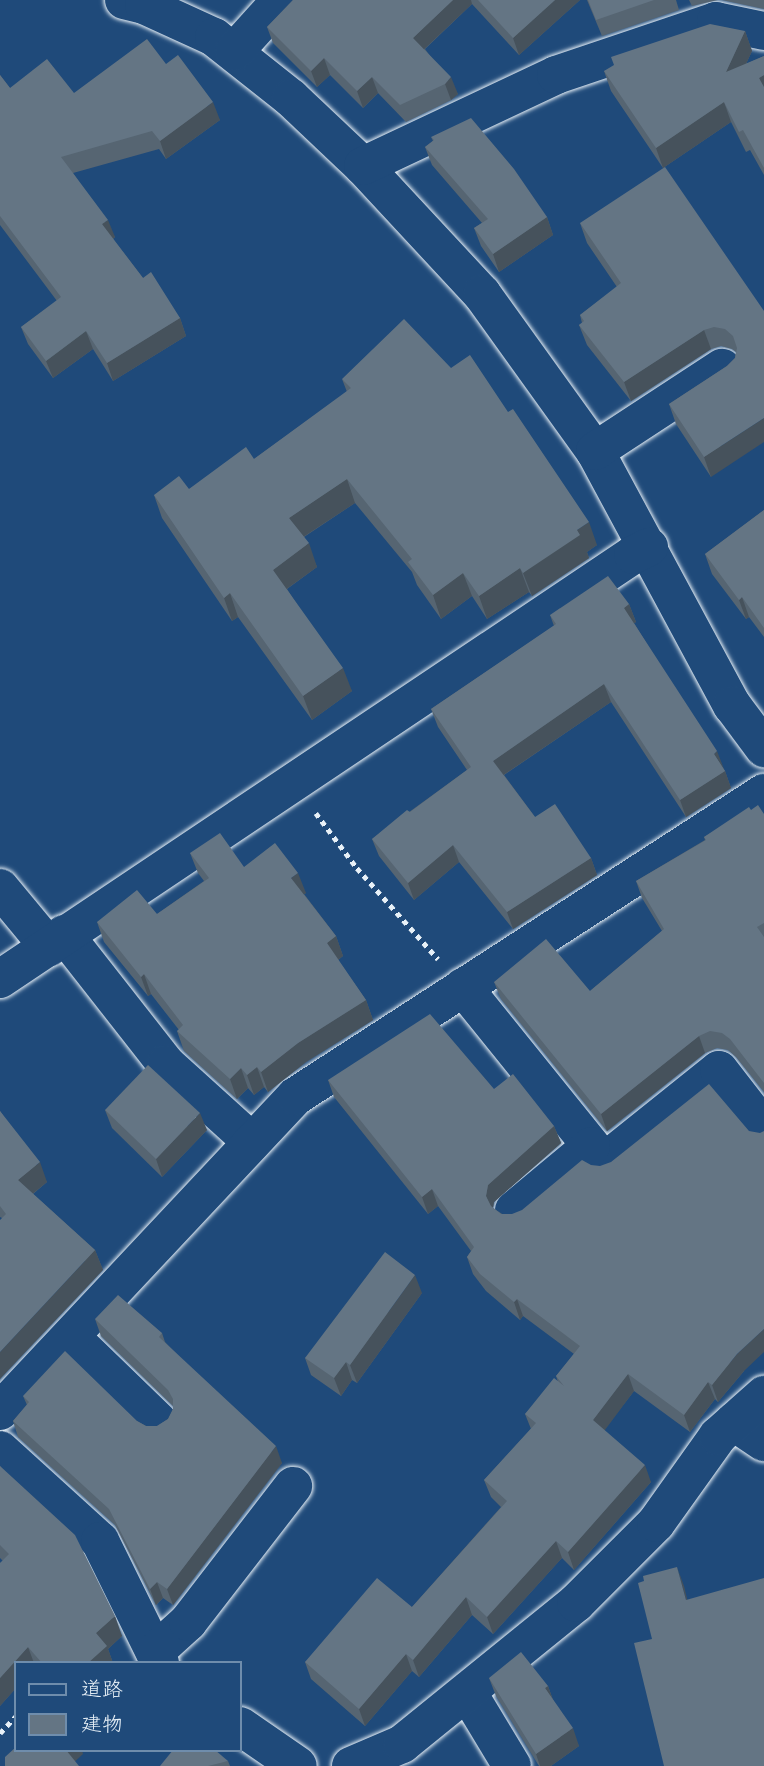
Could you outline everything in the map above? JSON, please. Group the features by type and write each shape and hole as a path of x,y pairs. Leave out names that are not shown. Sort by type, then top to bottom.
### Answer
{"street":[{"path":"124,0 144,5 214,37 291,98 363,166 482,294 595,452 649,547 732,705 764,748"},
{"path":"234,52 281,0"},
{"path":"363,166 556,75 716,21 764,31"},
{"path":"595,452 722,368"},
{"path":"0,979 633,555 649,547"},
{"path":"0,1411 296,1096 764,793"},
{"path":"0,888 57,940 166,1064 251,1142"},
{"path":"463,987 604,1162 719,1070 764,1128"},
{"path":"514,1210 591,1146"},
{"path":"71,1336 158,1420"},
{"path":"351,1766 402,1744 576,1603 656,1523 718,1436 749,1432 764,1395"},
{"path":"0,1450 100,1541 157,1657 188,1622 293,1486"},
{"path":"468,1693 512,1766"},
{"path":"242,1727 298,1766"}],"path":[{"path":"292,782 357,867 463,987"},
{"path":"0,1733 14,1718"}],"building":[{"path":"293,0 453,0 413,38 451,77 445,84 400,105 372,77 357,91 324,58 311,71 267,27"},
{"path":"478,0 555,0 513,38"},
{"path":"588,0 654,0 596,20"},
{"path":"710,24 745,31 726,72 764,56 764,75 759,78 764,87 764,168 743,130 739,132 724,102 656,148 604,71 614,65 611,57"},
{"path":"147,39 166,64 178,55 213,102 160,141 152,131 61,157 108,220 102,224 143,278 151,272 180,318 107,363 86,331 46,361 21,327 61,297 0,216 0,75 10,88 47,59 74,93"},
{"path":"471,118 514,169 547,217 493,254 474,228 488,219 425,147 434,140 431,137"},
{"path":"665,167 764,311 764,418 704,457 669,404 735,358 737,348 733,336 725,329 714,327 704,330 624,382 579,325 584,321 580,315 621,283 580,223"},
{"path":"404,319 451,368 470,355 508,412 513,409 589,522 577,530 580,535 523,573 520,568 479,596 463,573 433,595 408,562 412,559 347,479 289,518 309,543 273,570 343,668 303,696 230,593 224,598 154,495 179,476 189,489 246,447 254,459 351,388 342,379"},
{"path":"764,510 764,628 742,597 739,600 705,554"},
{"path":"608,576 629,604 624,608 717,751 714,754 725,771 680,800 604,684 493,761 535,817 555,804 591,858 507,912 453,845 408,883 372,839 407,810 410,812 471,767 431,709 556,624 550,615"},
{"path":"758,805 764,814 764,923 757,927 764,937 764,1083 730,1039 722,1033 710,1031 699,1036 601,1114 494,982 546,939 590,991 664,929 636,881 706,840 704,837 749,807 751,810"},
{"path":"220,833 244,867 275,843 298,873 291,878 336,936 327,943 366,1000 298,1043 261,1072 257,1067 247,1075 241,1068 230,1079 177,1031 183,1025 144,974 141,977 97,922 137,890 157,914 209,878 190,853"},
{"path":"430,1014 494,1089 513,1074 554,1126 488,1185 486,1196 491,1206 501,1214 522,1210 582,1160 600,1166 611,1162 709,1084 749,1131 764,1131 764,1329 737,1354 712,1385 708,1382 684,1415 628,1374 593,1420 645,1465 568,1552 556,1541 487,1617 466,1597 413,1660 406,1654 359,1709 305,1662 377,1578 412,1607 507,1501 484,1480 536,1423 525,1414 554,1378 564,1386 556,1376 580,1346 517,1299 514,1302 480,1274 467,1257 474,1247 432,1189 422,1197 328,1080"},
{"path":"148,1065 200,1113 156,1159 105,1110"},
{"path":"0,1111 40,1162 18,1180 95,1250 0,1352 0,1220 6,1214 0,1206"},
{"path":"385,1252 415,1275 350,1365 346,1362 334,1378 305,1358"},
{"path":"118,1295 162,1333 159,1337 276,1446 167,1589 157,1582 150,1589 109,1509 13,1421 29,1402 23,1396 65,1351 137,1421 146,1426 157,1426 168,1419 173,1409 173,1399 168,1390 95,1319"},
{"path":"0,1466 75,1535 115,1616 96,1633 107,1646 90,1661 40,1661 28,1647 0,1678 0,1563 9,1554 0,1545"},
{"path":"677,1567 686,1600 764,1578 764,1766 664,1766 634,1643 652,1639 638,1583 644,1581 643,1576"},
{"path":"521,1652 548,1686 545,1688 573,1728 536,1754 489,1678"},
{"path":"14,1749 14,1752 68,1752 79,1766 5,1766 5,1757"},
{"path":"171,1752 217,1752 228,1761 208,1766 160,1766"}]}
